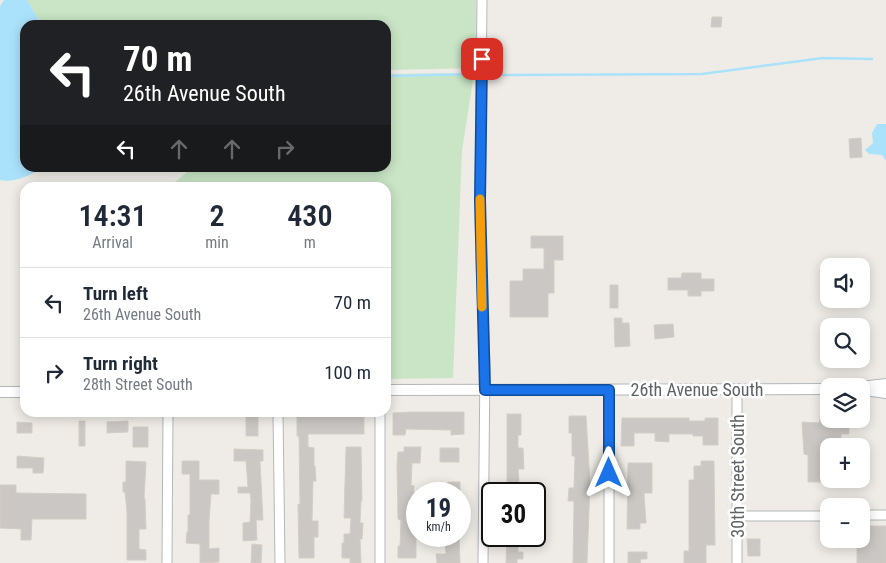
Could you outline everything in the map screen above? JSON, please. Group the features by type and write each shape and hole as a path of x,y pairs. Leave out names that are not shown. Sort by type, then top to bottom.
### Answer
{"street":[{"path":"482,0 480,200 485,390 484,563"},
{"path":"870,387 886,384"},
{"name":"30th Street South","path":"737,389 737,563"},
{"name":"26th Avenue South","path":"391,390 820,389"},
{"path":"609,390 609,563"},
{"path":"870,390 886,393"},
{"path":"0,392 20,392"},
{"path":"167,563 168,417"},
{"path":"278,417 280,563"},
{"path":"380,417 380,563"},
{"path":"870,515 886,515"},
{"path":"748,516 820,516"}],"green space":[{"path":"27,0 476,0 477,68 391,70 391,20 39,20"},
{"path":"474,73 462,151 453,378 391,379 391,182 175,182 187,172 391,172 391,74"}],"water":[{"path":"4,0 27,0 39,20 20,20 20,172 35,172 10,181 0,180 0,6"},
{"path":"877,124 886,124 886,161 882,155 869,154 865,150 873,143 872,133"}],"building":[{"path":"712,17 722,17 721,27 711,27"},
{"path":"861,138 862,157 850,158 849,139"},
{"path":"531,236 563,236 563,260 554,260 554,293 548,293 548,317 510,317 510,281 523,281 523,269 544,269 544,248 531,248"},
{"path":"682,273 701,273 701,279 714,279 714,291 701,291 701,296 688,296 688,290 668,290 668,278 681,278"},
{"path":"610,285 618,285 618,308 610,308"},
{"path":"614,318 622,318 622,323 629,323 630,346 615,347"},
{"path":"673,324 674,337 655,339 654,325"},
{"path":"464,412 464,434 451,435 451,430 406,429 405,435 393,435 393,413"},
{"path":"507,414 521,414 521,435 518,435 518,448 523,448 524,469 518,469 519,482 507,482"},
{"path":"569,416 586,416 590,483 587,563 573,563 574,501 568,501 569,488 574,488 575,456 572,456 572,433 569,433"},
{"path":"246,417 258,417 258,436 246,436"},
{"path":"297,417 364,417 364,434 308,434 308,447 314,448 316,481 313,481 312,521 318,521 318,537 314,537 314,558 299,558 299,436 297,436"},
{"path":"622,418 689,418 689,421 705,421 705,418 718,418 718,445 703,445 703,436 693,436 693,434 669,434 669,442 655,441 655,433 634,433 634,446 621,446"},
{"path":"820,419 820,428 849,428 849,434 841,434 841,438 820,438 820,482 808,482 808,455 804,454 802,422 819,423"},
{"path":"79,421 85,421 85,446 79,446"},
{"path":"128,421 128,432 107,433 107,422"},
{"path":"17,422 32,423 32,433 17,433"},
{"path":"133,427 148,427 148,447 133,447"},
{"path":"346,447 361,447 362,501 360,523 363,523 362,539 360,539 361,563 350,563 350,558 342,558 344,534 350,534 351,518 344,518"},
{"path":"404,447 421,447 420,463 412,463 411,482 406,482 406,547 416,547 416,558 398,558 401,520 398,519 397,465 398,452 404,452"},
{"path":"440,448 459,448 459,462 440,462"},
{"path":"234,449 263,450 263,461 260,461 263,520 256,520 257,540 243,541 243,523 250,522 251,500 250,493 238,493 238,487 248,487 246,461 234,461"},
{"path":"17,456 44,458 43,473 33,473 33,468 17,468"},
{"path":"126,461 146,462 144,499 146,529 139,529 139,549 146,550 146,560 127,560 127,512 125,492 123,492 123,482 126,482"},
{"path":"182,461 199,461 199,480 219,480 219,494 211,494 209,549 219,548 219,562 200,563 200,544 186,543 188,515 190,515 190,474 182,474"},
{"path":"701,461 714,461 715,545 706,545 706,563 684,563 684,551 689,551 689,480 694,480 694,466 701,466"},
{"path":"628,463 652,463 652,493 644,493 646,523 640,523 640,529 627,529"},
{"path":"0,485 16,485 16,493 86,494 86,519 32,519 31,540 21,540 21,529 0,528"},
{"path":"870,526 886,526 886,563 857,563 857,548 870,548"},
{"path":"747,539 760,539 760,556 748,556"},
{"path":"252,544 262,545 261,563 251,563"},
{"path":"446,547 459,547 460,563 437,563 436,554 446,554"},
{"path":"507,547 518,547 518,552 523,552 523,559 517,559 517,563 506,563"},
{"path":"628,552 647,552 647,559 641,559 640,563 628,563"}],"waterway":[{"path":"490,75 702,74 823,58 872,59"},
{"path":"391,76 477,74"}],"slow traffic":[{"path":"480,199 482,307"}],"route":[{"path":"482,59 480,266 485,390 609,390 609,473"}]}
